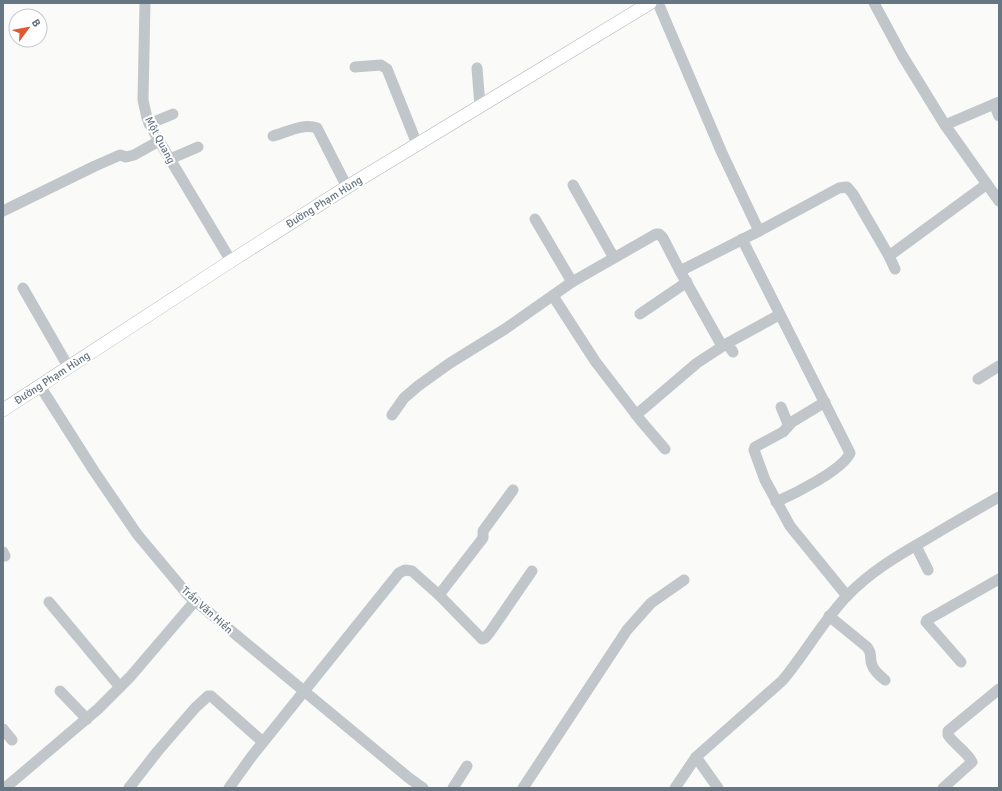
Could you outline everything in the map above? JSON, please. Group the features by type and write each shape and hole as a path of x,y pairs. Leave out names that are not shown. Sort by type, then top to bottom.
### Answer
{"main road":[{"name":"Đường Phạm Hùng","path":"4,408 347,187 650,3"}],"street":[{"name":"Một Quang","path":"145,3 143,100 149,124 231,261"},
{"path":"658,3 719,147 759,231"},
{"path":"874,3 902,55 945,125 999,200"},
{"path":"355,67 381,65 388,69 417,144"},
{"path":"477,68 480,106"},
{"path":"945,125 997,103 999,116"},
{"path":"149,124 173,114"},
{"path":"273,136 310,125 317,128 347,187"},
{"path":"3,211 120,155 126,157 134,155 159,141"},
{"path":"170,159 198,147"},
{"path":"890,256 987,184"},
{"path":"573,185 614,258"},
{"path":"680,271 742,240 839,188 847,187 853,194 890,256 895,269"},
{"path":"535,219 572,282"},
{"path":"392,415 404,398 438,371 505,329 572,282 656,234 659,234 727,347"},
{"path":"742,240 850,452 845,460 807,488 776,502"},
{"path":"640,314 687,282"},
{"path":"23,288 68,368"},
{"path":"553,296 594,361 636,415 665,449"},
{"path":"636,415 696,363 727,347 779,315"},
{"path":"978,379 999,366"},
{"name":"Trần Văn Hiển","path":"40,386 137,534 188,595 190,607 301,696 421,787"},
{"path":"825,402 788,424 783,432 755,447 754,450 765,480 794,532 847,596"},
{"path":"781,407 788,424"},
{"path":"439,595 482,539 483,531 513,490"},
{"path":"675,788 696,757 782,680 829,616 847,596 885,564 999,496"},
{"path":"916,546 928,570"},
{"path":"229,788 263,742 399,573 405,570 412,571 439,595 480,638 485,638 532,571"},
{"path":"961,662 926,622 927,620 999,579"},
{"path":"523,788 627,630 651,603 684,580"},
{"path":"48,602 120,687"},
{"path":"5,788 87,719 120,687 190,607"},
{"path":"829,616 869,649 871,653 872,665 878,674 885,680"},
{"path":"943,788 972,762 968,755 954,744 948,735 948,731 999,689"},
{"path":"60,691 87,719"},
{"path":"129,788 195,708 208,696 211,696 263,742"},
{"path":"3,728 12,740"},
{"path":"696,757 718,788"},
{"path":"453,788 467,766"}]}
